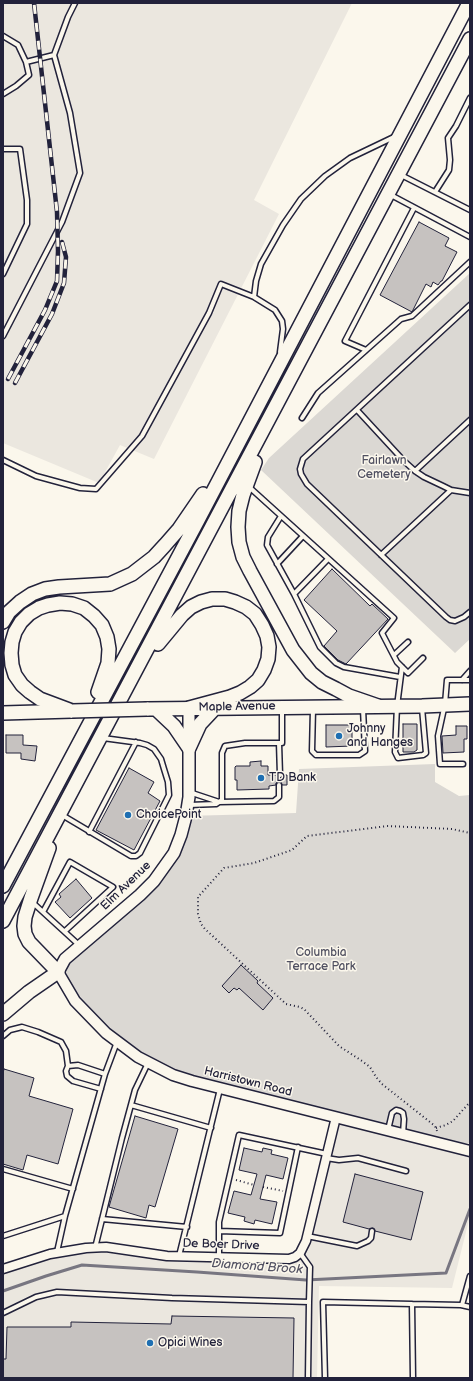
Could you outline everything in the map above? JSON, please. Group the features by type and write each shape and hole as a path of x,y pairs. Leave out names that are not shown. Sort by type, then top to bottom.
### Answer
{"main road":[{"path":"3,886 469,3"},
{"path":"3,921 470,39"},
{"path":"307,348 254,463 246,485 239,511 239,542 243,557 293,650 311,673 322,682 349,696 378,706"},
{"path":"3,622 9,612 32,594 45,589 59,587 110,584 143,567 165,545 192,511 252,415"},
{"path":"102,735 154,649 163,636 182,615 196,604 212,599 230,600 246,607 255,614 267,636 268,653 264,670 258,680 240,693 230,698 189,708"},
{"path":"72,712 40,699 30,692 22,685 15,675 12,665 12,642 21,622 29,614 39,608 60,603 72,604 84,608 94,616 102,625 107,637 109,650 108,663 104,676 74,752"},
{"name":"Maple Avenue","path":"3,713 189,708 422,706 470,704"},
{"name":"Elm Avenue","path":"58,972 65,959 140,895 154,881 174,853 181,835 188,805 189,708"},
{"path":"189,748 200,724 215,708"},
{"path":"151,709 174,726 189,748"},
{"path":"3,1014 29,992 58,972 34,949 25,934 24,926 30,900 46,858 58,819"},
{"path":"3,870 14,861 21,852"}],"street":[{"name":"Harristown Road","path":"58,972 75,1000 116,1042 148,1063 173,1075 470,1151"},
{"path":"300,1253 307,1236 336,1117"},
{"name":"De Boer Drive","path":"3,1269 57,1252 106,1247 167,1256 219,1258 289,1259 300,1253"}],"lane":[{"path":"3,336 62,222 80,173 70,113 54,56 68,17 75,3"},
{"path":"3,36 18,45 26,62 29,75 16,86 3,94"},
{"path":"26,62 54,56"},
{"path":"435,192 449,170 450,160 448,138 456,126 470,98"},
{"path":"254,297 256,280 261,264 283,225 302,199 325,176 350,158 364,150 401,134"},
{"path":"3,149 20,149 27,200 27,224 3,274"},
{"path":"399,174 470,210"},
{"path":"388,194 470,237"},
{"path":"366,350 345,341 414,208"},
{"path":"302,418 318,393 400,319 412,316 470,262"},
{"path":"3,460 36,476 80,488 96,489 142,436 209,313 222,284 254,297 276,310 282,321 283,329 278,366"},
{"path":"470,305 303,459 300,469 301,474 307,484 450,620 460,620 470,612"},
{"path":"357,410 415,471 451,490 470,493"},
{"path":"415,471 470,420"},
{"path":"246,485 394,618 382,633 394,655 396,662 408,673 423,658"},
{"path":"382,555 451,490"},
{"path":"281,516 268,537 267,545 294,594 320,647 336,663 344,667 400,677"},
{"path":"277,564 303,536"},
{"path":"294,594 328,559"},
{"path":"394,655 408,642"},
{"path":"402,667 397,706 395,752 398,758 423,755 426,753 422,706"},
{"path":"462,680 470,671"},
{"path":"462,764 440,764 438,736 445,704 447,680 470,680"},
{"path":"313,707 312,752 316,755 359,755 365,751 363,706"},
{"path":"188,805 216,804 222,800 222,753 225,746 245,743 282,743 282,707"},
{"path":"58,819 89,832 131,856 136,856 140,853 169,795 168,782 161,759 154,749 147,745 102,735"},
{"path":"89,832 136,742"},
{"path":"279,743 280,775"},
{"path":"189,792 219,802 274,801 279,797 280,785"},
{"path":"43,912 70,862 114,887 65,931"},
{"path":"30,900 80,945"},
{"path":"3,1036 10,1030 22,1027 38,1032 60,1042 66,1051 68,1066 66,1071 68,1076 73,1081 101,1089"},
{"path":"57,1252 65,1216 105,1074 116,1042"},
{"path":"95,1248 135,1090 148,1063"},
{"path":"68,1066 78,1065 105,1074"},
{"path":"179,1256 220,1088"},
{"path":"131,1105 211,1128"},
{"path":"388,1130 392,1113 396,1110 400,1111 403,1113 404,1119 403,1134"},
{"path":"219,1258 219,1222 239,1135 298,1147 339,1160 358,1158 406,1171"},
{"path":"219,1231 280,1233 298,1147"},
{"path":"3,1169 73,1189"},
{"path":"3,1236 65,1216"},
{"path":"102,1220 187,1227"},
{"path":"307,1236 357,1246 368,1241 371,1238 372,1231"},
{"path":"300,1253 310,1267 308,1378"},
{"path":"462,1306 470,1276"},
{"path":"3,1313 36,1297 57,1292 164,1298 309,1302"},
{"path":"325,1378 323,1302 470,1307"},
{"path":"412,1304 413,1378"}],"path":[{"path":"437,1131 436,1128 388,1089 362,1061 339,1046 304,1009 300,1006 286,1004 205,929 201,924 198,914 198,897 224,868 254,863 292,850 307,836 388,826 452,829 470,833"},
{"path":"436,1128 453,1121 470,1102"},
{"path":"229,1178 254,1185"},
{"path":"263,1186 288,1192"}],"shaded area":[{"path":"3,3 352,3 254,200 279,214 154,459 120,445 99,483 3,443"},
{"path":"336,1117 470,1151 470,1216 452,1288 319,1286 317,1378 3,1378 3,1269 86,1248 167,1256 289,1259 300,1253"}],"green space":[{"name":"Fairlawn Cemetery","path":"470,273 470,639 455,653 261,470 269,458"},
{"name":"Columbia Terrace Park","path":"435,764 435,782 459,796 470,795 470,1143 442,1144 173,1075 106,1033 58,972 165,867 186,816 296,813 299,769"}],"building":[{"path":"419,222 449,238 445,246 457,252 442,281 438,285 433,282 431,287 426,284 412,312 380,295"},
{"path":"332,569 370,606 372,604 388,619 346,664 338,660 324,646 337,631 304,600"},
{"path":"403,724 417,724 417,750 414,752 403,752"},
{"name":"Johnny and Hanges","path":"326,725 352,725 352,746 326,747"},
{"path":"456,726 467,726 467,739 464,739 464,752 443,753 442,736 456,735"},
{"path":"6,735 23,735 23,745 37,746 35,761 21,759 21,753 6,753"},
{"name":"TD Bank","path":"261,761 261,766 268,766 268,775 277,775 282,778 283,775 287,775 287,785 282,785 281,782 279,782 276,783 276,785 269,786 269,789 237,790 235,767 250,766 250,762"},
{"name":"ChoicePoint","path":"129,768 154,782 148,793 160,801 134,850 96,830"},
{"path":"76,879 92,898 70,918 55,902 61,897 59,894"},
{"path":"241,965 273,998 263,1010 239,988 237,990 234,988 229,993 222,986"},
{"path":"4,1069 34,1078 29,1096 73,1109 58,1164 27,1155 23,1170 3,1164"},
{"path":"135,1116 178,1129 155,1207 149,1205 146,1218 109,1207"},
{"path":"244,1148 262,1152 263,1148 272,1150 271,1154 288,1158 283,1179 266,1175 260,1199 277,1202 272,1224 255,1220 254,1224 244,1221 245,1217 228,1213 234,1191 251,1195 257,1174 239,1170"},
{"path":"355,1174 423,1192 411,1240 375,1231 373,1228 369,1229 343,1222"},
{"name":"Opici Wines","path":"172,1316 294,1318 293,1378 3,1378 3,1359 6,1359 7,1327 71,1327 71,1322 171,1324"}],"waterway":[{"name":"Diamond Brook","path":"3,1291 82,1265 306,1280 446,1273 470,1209"}],"railway":[{"path":"8,379 45,310 57,281 57,212 34,3"},
{"path":"15,383 52,314 64,283 66,257 62,242"}],"place":[{"name":"Johnny and Hanges","path":"339,736"},
{"name":"TD Bank","path":"261,778"},
{"name":"ChoicePoint","path":"128,815"},
{"name":"Opici Wines","path":"150,1343"}]}
